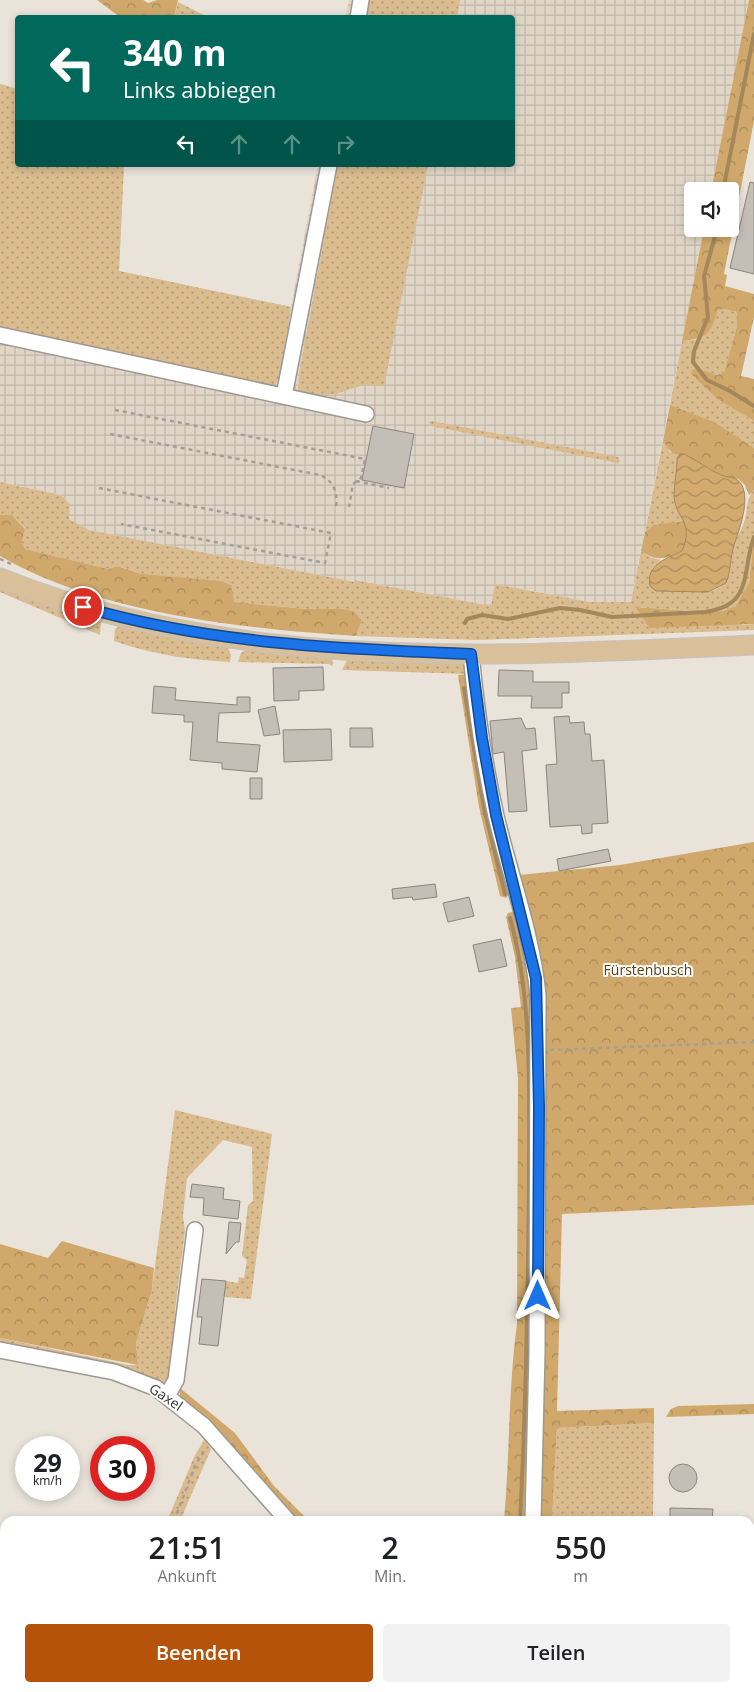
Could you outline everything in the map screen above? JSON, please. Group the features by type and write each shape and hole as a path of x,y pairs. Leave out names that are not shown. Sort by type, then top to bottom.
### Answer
{"main road":[{"path":"0,578 115,616 251,641 325,648 471,654 571,653 754,645"}],"street":[{"path":"358,15 361,0"},
{"path":"284,396 329,167"},
{"path":"0,335 366,414"},
{"path":"471,654 482,738 496,815 536,978 538,1051 537,1370 533,1516"},
{"path":"167,1396 176,1380 195,1230"},
{"name":"Gaxel","path":"0,1350 114,1372 143,1381 192,1415 214,1436 284,1516"}],"path":[{"path":"115,410 365,459 361,478 353,484 349,506"},
{"path":"110,434 320,475 334,487 337,496 336,508"},
{"path":"356,481 389,488"},
{"path":"99,488 331,533 325,563 121,524"},
{"path":"0,559 14,566"},
{"path":"538,1051 754,1042"},
{"path":"176,1516 195,1466 214,1436"}],"shaded area":[{"path":"349,0 749,0 713,182 684,182 684,237 702,237 631,602 590,602 495,584 491,606 356,580 355,582 89,530 69,519 70,504 61,495 0,482 0,84 15,88 15,167 124,167 119,271 291,307 318,167 515,167 515,15 345,15"},
{"path":"368,0 460,0 457,15 366,15"},
{"path":"178,2 204,15 175,15"},
{"path":"0,84 15,88 15,167 124,167 119,271 291,307 281,378 273,386 256,384 0,328"},
{"path":"338,167 428,167 384,386 363,385 336,394 309,395 298,391 299,374"},
{"path":"724,309 737,312 737,326 724,372 717,375 697,368 691,374 717,399 754,421 754,448 670,405 682,341 700,339 718,310"},
{"path":"429,422 618,457 620,461 618,463 431,426"},
{"path":"663,441 670,452 679,455 677,460 677,508 685,522 653,525 645,532"},
{"path":"0,482 61,495 70,504 69,519 89,530 355,582 355,580 491,606 495,584 590,602 631,602 641,551 650,557 661,560 652,569 708,592 717,589 727,580 734,545 744,522 750,496 754,490 754,537 749,583 737,606 723,611 705,612 636,607 743,625 754,624 754,630 477,640 356,636 362,620 344,609 307,609 233,602 117,566 109,569 24,549 22,542 25,528 12,515 0,515"},
{"path":"0,587 101,621 100,635 0,592"},
{"path":"120,626 227,646 231,655 230,662 171,656 128,646 114,641 115,629"},
{"path":"248,649 332,658 333,666 329,664 238,662 241,653"},
{"path":"348,658 461,661 470,674 342,670"},
{"path":"175,1110 272,1134 251,1299 224,1297 226,1281 238,1283 239,1277 244,1278 247,1260 242,1256 248,1205 253,1201 252,1147 223,1140 187,1178 183,1216 185,1231 175,1310 176,1326 168,1380 162,1383 0,1345 0,1338 128,1365 138,1365 136,1343 152,1290"},
{"path":"654,1423 653,1516 552,1516 557,1428"},
{"path":"205,1439 211,1449 182,1516 169,1516 195,1455"}],"green space":[{"path":"97,0 143,0 148,3 157,0 178,0 174,15 117,15"},
{"path":"749,0 754,0 754,121 739,198 739,182 713,182"},
{"path":"702,237 731,237 724,274 727,275 725,286 754,294 754,317 741,376 754,379 754,421 717,399 691,374 692,370 697,368 717,375 724,372 737,326 737,312 724,309 718,310 713,325 707,333 698,338 682,341"},
{"path":"670,405 714,422 754,448 754,490 749,495 745,485 738,479 720,475 684,454 674,453 669,449 663,441"},
{"path":"0,515 12,515 25,529 22,542 25,549 109,569 117,566 142,574 220,581 231,585 234,602 307,609 344,609 353,611 362,620 356,636 267,629 173,615 126,605 81,592 39,576 0,556"},
{"path":"685,522 688,537 682,551 671,556 657,558 641,551 645,532 653,525"},
{"path":"754,537 754,624 650,628 635,607 705,612 723,611 736,606 749,583"},
{"path":"470,674 511,892 506,898 500,896 479,807 458,675"},
{"name":"Fürstenbusch","path":"754,842 754,1205 562,1214 557,1411 654,1408 654,1423 557,1428 552,1516 539,1516 545,1043 519,875 620,865"},
{"path":"517,911 532,973 529,1516 504,1516 512,1373 517,1324 518,1078 511,1008 521,1007 515,957 506,917 508,913"},
{"path":"62,1241 154,1268 152,1290 136,1343 138,1365 0,1338 0,1244 48,1258"},
{"path":"180,1388 235,1433 274,1486 304,1516 288,1516 180,1397"},
{"path":"754,1404 754,1414 666,1417 671,1409 678,1406"}],"water":[{"path":"684,454 716,473 736,479 741,484 744,492 744,510 726,583 708,592 656,591 650,586 651,572 654,567 682,551 685,541 685,526 675,503 674,495 677,460 679,455"}],"building":[{"path":"750,182 754,183 754,274 730,268 737,237 739,237 739,229"},
{"path":"373,426 414,434 404,488 362,480"},
{"path":"323,667 324,690 299,691 299,700 274,701 273,668"},
{"path":"499,670 533,671 533,682 569,682 569,693 562,693 562,708 531,708 532,696 498,696"},
{"path":"154,686 176,688 175,700 237,705 237,697 250,697 250,712 219,713 217,742 260,745 257,772 222,769 222,763 190,760 193,722 184,722 184,715 152,713"},
{"path":"275,706 280,734 264,736 258,710"},
{"path":"569,716 570,723 584,722 585,734 590,734 592,761 604,760 608,823 592,824 592,833 582,834 581,825 550,827 546,765 557,764 554,717"},
{"path":"521,718 526,729 535,728 537,749 522,751 527,811 509,812 504,752 493,754 490,721"},
{"path":"350,728 372,728 373,747 350,747"},
{"path":"331,729 332,760 284,762 283,730"},
{"path":"250,778 262,778 262,799 250,799"},
{"path":"608,849 611,861 559,871 557,859"},
{"path":"435,884 437,897 413,900 412,897 393,899 392,889"},
{"path":"469,897 474,916 448,922 443,903"},
{"path":"501,939 507,966 479,972 473,945"},
{"path":"192,1184 224,1188 223,1199 240,1201 238,1219 203,1215 204,1198 190,1197"},
{"path":"229,1222 241,1223 239,1242 236,1242 226,1254"},
{"path":"202,1279 226,1281 218,1346 199,1344 202,1317 197,1317"},
{"path":"683,1464 693,1468 697,1478 693,1488 683,1492 673,1488 669,1478 673,1468"},
{"path":"670,1508 713,1509 712,1516 670,1516"}],"waterway":[{"path":"725,182 754,34"},
{"path":"715,237 704,276 708,317 694,351 693,362 707,380 730,391 754,406"},
{"path":"465,623 467,619 482,615 508,619 560,608 612,617 705,612 721,608 739,595 746,575 754,537"},
{"path":"464,688 484,808 505,894"},
{"path":"510,918 523,981 529,1082 527,1308 520,1516"}],"route":[{"path":"83,607 115,616 184,630 251,641 325,648 471,654 482,738 496,815 532,958 538,995 538,1296"}]}
